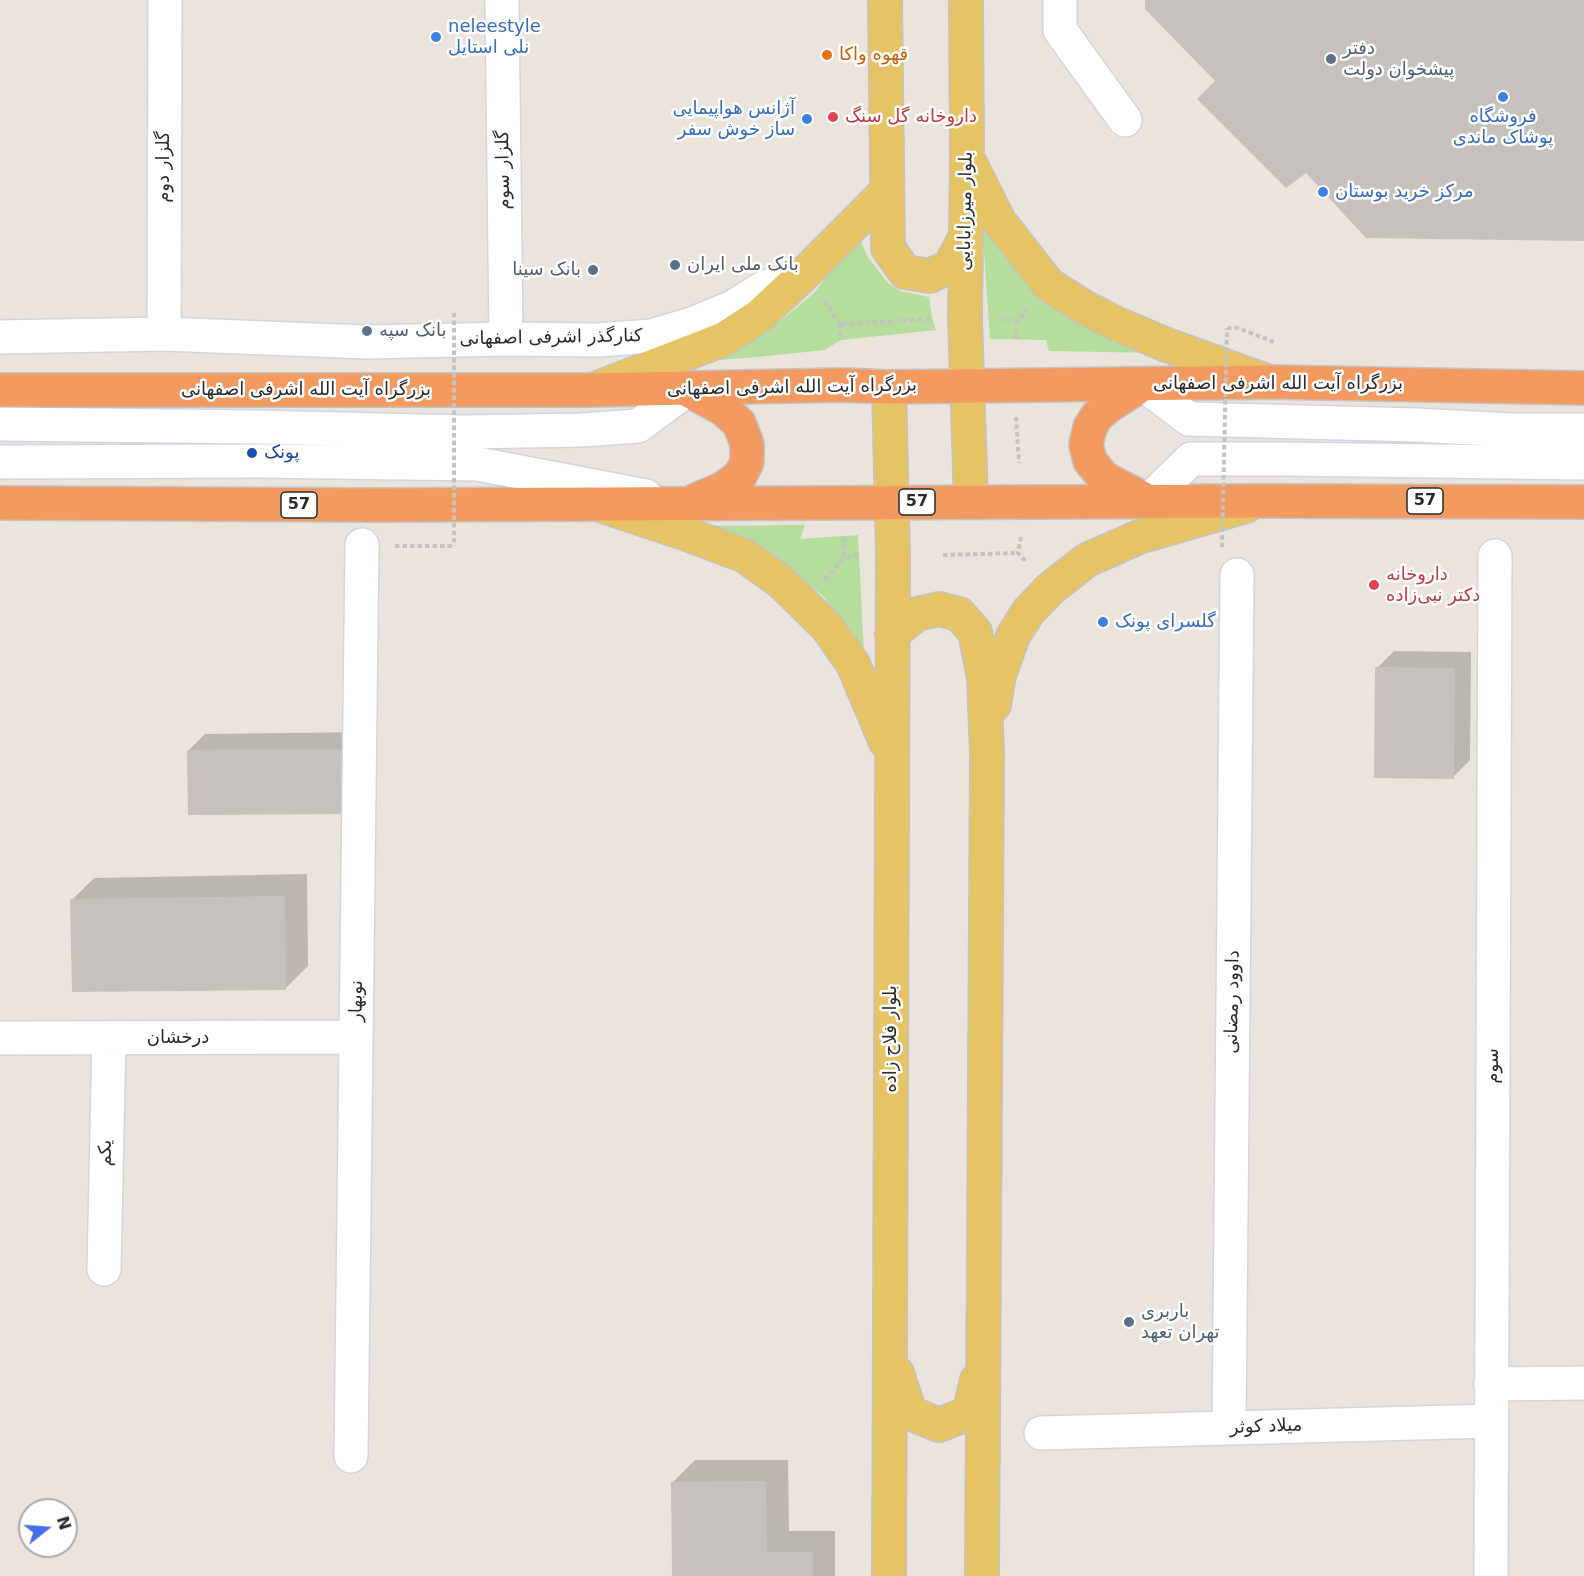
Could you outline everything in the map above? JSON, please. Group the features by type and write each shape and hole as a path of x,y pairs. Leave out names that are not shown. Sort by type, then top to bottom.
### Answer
{"highway":[{"name":"بزرگراه آیت الله اشرفی اصفهانی","path":"0,390 591,390 842,385 889,387 1271,382 1584,388"},
{"path":"1143,384 1097,416 1090,427 1086,445 1090,461 1104,478 1148,501"},
{"path":"687,504 724,488 740,476 747,462 747,444 739,423 723,409 688,389"},
{"name":"57","path":"0,503 366,505 1148,501 1584,502"}],"main road":[{"path":"885,0 888,248 905,272 930,276 950,266 965,238"},
{"name":"بلوار میرزابابایی","path":"966,0 965,238 971,502"},
{"path":"967,157 999,221 1049,285 1115,323 1164,344 1271,382"},
{"path":"591,390 724,339 759,316 812,287 887,191"},
{"name":"بلوار فلاح زاده","path":"889,387 892,502 890,1576"},
{"path":"987,754 999,675 1013,636 1028,612 1050,589 1088,560 1139,537 1265,501"},
{"path":"598,504 745,556 780,581 827,627 853,664 892,756"},
{"path":"892,634 917,614 939,609 959,614 975,632 984,677 987,754 982,1576"},
{"path":"890,1351 910,1413 939,1425 969,1413 983,1354"}],"street":[{"name":"گلزار دوم","path":"164,334 165,0"},
{"name":"گلزار سوم","path":"502,0 506,339"},
{"path":"1060,0 1060,30 1125,120"},
{"name":"کنارگذر اشرفی اصفهانی","path":"0,337 164,334 366,342 598,340 651,336 692,324 733,307 765,288 812,287"},
{"path":"1143,384 1189,419 1415,424 1512,430 1584,430"},
{"path":"0,424 256,426 464,432 582,430 638,426 688,389"},
{"path":"1148,501 1191,459 1272,458 1584,463"},
{"path":"0,462 258,461 478,464 687,504"},
{"name":"نوبهار","path":"351,1456 362,545"},
{"name":"سوم","path":"1491,1576 1495,556"},
{"name":"داوود رمضانی","path":"1229,561 1229,1428"},
{"name":"درخشان","path":"0,1038 356,1037"},
{"name":"یکم","path":"104,1269 109,1038"},
{"path":"1491,1384 1584,1383"},
{"name":"میلاد کوثر","path":"1041,1434 1491,1420"}],"path":[{"path":"812,287 840,324 840,340"},
{"path":"1016,339 1017,321 1031,305"},
{"path":"362,545 454,546 454,313"},
{"path":"840,324 932,318"},
{"path":"993,318 1017,321"},
{"path":"1229,561 1227,328 1238,328 1274,342"},
{"path":"1016,414 1019,463"},
{"path":"843,536 844,559"},
{"path":"1021,537 1018,553 1031,569"},
{"path":"943,555 1018,553"},
{"path":"822,582 844,559 859,554"}],"green space":[{"path":"982,224 1030,288 1064,315 1087,327 1158,353 1049,351 1046,340 990,339"},
{"path":"860,228 861,241 867,256 887,282 900,291 929,297 936,330 841,340 825,350 683,363 778,323 815,292"},
{"path":"805,525 800,539 858,535 864,653 824,597 801,578 771,557 688,526"}],"building":[{"path":"1145,0 1584,0 1584,241 1366,238 1306,173 1286,188 1197,99 1215,81 1145,9"},
{"path":"1375,667 1455,668 1454,779 1374,778"},
{"path":"351,749 351,814 188,815 187,750"},
{"path":"285,896 286,990 72,992 70,899"},
{"path":"766,1481 767,1552 813,1552 813,1576 672,1576 671,1482"}],"place":[{"name":"neleestyle نلی استایل","path":"436,37"},
{"name":"قهوه واکا","path":"827,55"},
{"name":"دفتر پیشخوان دولت","path":"1331,59"},
{"name":"فروشگاه پوشاک ماندی","path":"1503,97"},
{"name":"داروخانه گل سنگ","path":"833,117"},
{"name":"آژانس هواپیمایی ساز خوش سفر","path":"807,119"},
{"name":"مرکز خرید بوستان","path":"1323,192"},
{"name":"بانک ملی ایران","path":"675,265"},
{"name":"بانک سینا","path":"593,270"},
{"name":"بانک سپه","path":"367,331"},
{"name":"پونک","path":"252,453"},
{"name":"داروخانه دکتر نبی‌زاده","path":"1374,585"},
{"name":"گلسرای پونک","path":"1103,622"},
{"name":"باربری تهران تعهد","path":"1129,1322"}]}
